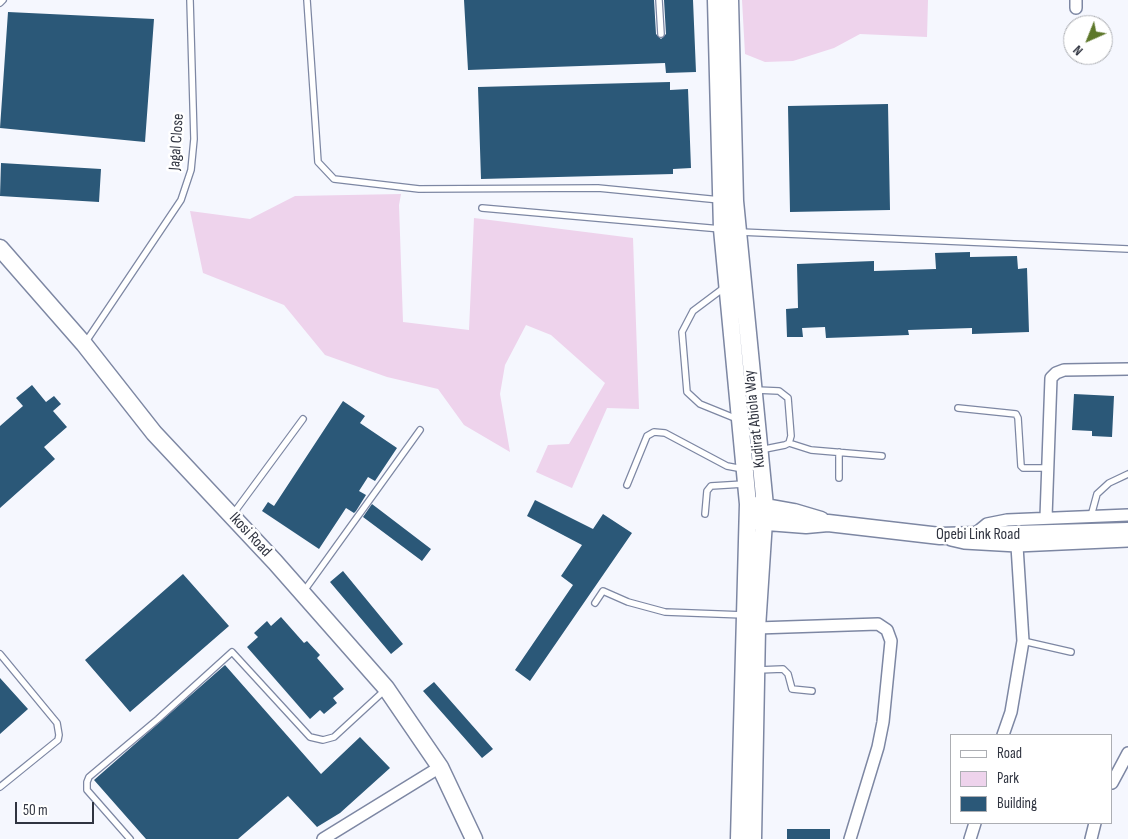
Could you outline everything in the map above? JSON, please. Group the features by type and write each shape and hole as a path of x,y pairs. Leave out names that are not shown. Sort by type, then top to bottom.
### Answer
{"main road":[{"name":"Kudirat Abiola Way","path":"716,0 730,230 752,389 764,514 757,628 758,670 754,839"},
{"name":"Kudirat Abiola Way","path":"728,200 730,0"},
{"name":"Kudirat Abiola Way","path":"730,230 726,286 741,421 748,512 739,839"},
{"name":"Ikosi Road","path":"0,248 84,344 154,433 302,592 386,688 440,767 474,839"},
{"name":"Opebi Link Road","path":"748,512 764,514 806,525 828,523 940,536 971,536 1021,541 1128,531"}],"street":[{"path":"1046,517 1051,378 1056,373 1064,370 1128,369"},
{"path":"971,536 988,524 1046,517 1128,515"},
{"path":"940,536 964,544 1021,541 1128,541"},
{"path":"1003,734 1011,712 1023,641 1021,541"},
{"path":"757,628 878,624 887,630 891,641 883,722 878,747 850,839"},
{"path":"1113,781 1128,753"},
{"path":"323,839 440,767"},
{"path":"970,839 975,824"},
{"path":"1091,839 1095,824"}],"lane":[{"path":"0,3 3,0"},
{"name":"Jagal Close","path":"84,344 181,200 188,178 194,139 190,0"},
{"path":"307,0 318,162 334,179 419,189 598,188 728,200"},
{"path":"659,0 661,34"},
{"path":"482,208 730,230 1128,249"},
{"path":"726,286 693,312 682,332 687,392 700,404 741,421"},
{"path":"752,389 779,391 788,398 792,436 790,443"},
{"path":"958,408 1016,414 1018,418 1020,466 1023,468 1048,468"},
{"path":"232,516 303,419"},
{"path":"302,592 420,430"},
{"path":"626,485 647,436 654,432 665,433 746,477"},
{"path":"758,451 790,443 811,450 882,456"},
{"path":"839,452 839,478"},
{"path":"1092,516 1097,494 1109,483 1128,474"},
{"path":"705,514 707,491 711,486 746,477"},
{"path":"595,604 603,591 628,602 665,612 746,615"},
{"path":"1023,641 1071,652"},
{"path":"130,839 87,790 87,782 90,777 158,720 232,652 310,737 323,740 334,737 386,688"},
{"path":"0,654 56,723 59,736 58,740 0,787"},
{"path":"758,670 783,670 788,674 792,688 812,691"}],"green space":[{"path":"742,0 928,0 927,37 860,34 834,48 793,61 765,62 745,54"},
{"path":"401,194 399,205 403,322 469,330 474,218 633,238 639,409 607,408 572,488 536,472 548,445 569,444 605,383 551,335 526,325 505,365 500,394 510,452 464,425 438,389 387,377 325,355 284,305 203,273 190,211 250,219 295,196"}],"building":[{"path":"464,0 654,0 656,34 661,39 666,34 664,0 693,0 696,72 666,73 665,63 468,70"},
{"path":"8,12 154,19 145,142 0,128"},
{"path":"670,82 670,90 688,89 691,168 673,169 673,174 481,179 478,87"},
{"path":"888,104 890,210 790,212 788,106"},
{"path":"1,163 101,169 99,202 0,196"},
{"path":"970,252 970,257 1017,256 1018,269 1027,268 1029,332 972,334 972,328 908,330 909,335 826,338 825,327 802,328 803,337 787,337 786,309 798,308 797,264 874,261 874,271 936,269 935,253"},
{"path":"32,385 46,402 54,396 61,404 53,411 67,427 44,447 55,459 0,508 0,426 23,406 16,398"},
{"path":"1074,394 1114,396 1112,437 1092,436 1092,431 1072,430"},
{"path":"343,401 365,416 360,423 397,448 375,481 368,477 359,491 366,495 356,511 354,513 346,508 319,549 262,511 268,502 274,506"},
{"path":"535,500 593,529 603,514 632,533 530,681 515,670 573,585 561,576 582,545 527,516"},
{"path":"372,504 431,549 422,561 363,517"},
{"path":"343,571 403,644 391,654 330,582"},
{"path":"183,574 229,626 130,712 85,660"},
{"path":"281,617 304,643 307,641 320,655 317,658 344,689 333,698 337,703 324,714 320,710 310,719 247,647 258,637 254,633 267,621 271,626"},
{"path":"225,665 321,774 360,737 390,768 340,813 317,827 288,796 238,839 146,839 94,780"},
{"path":"0,678 28,709 0,734"},
{"path":"434,682 493,749 482,758 423,691"},
{"path":"787,829 830,829 830,839 787,839"}]}
